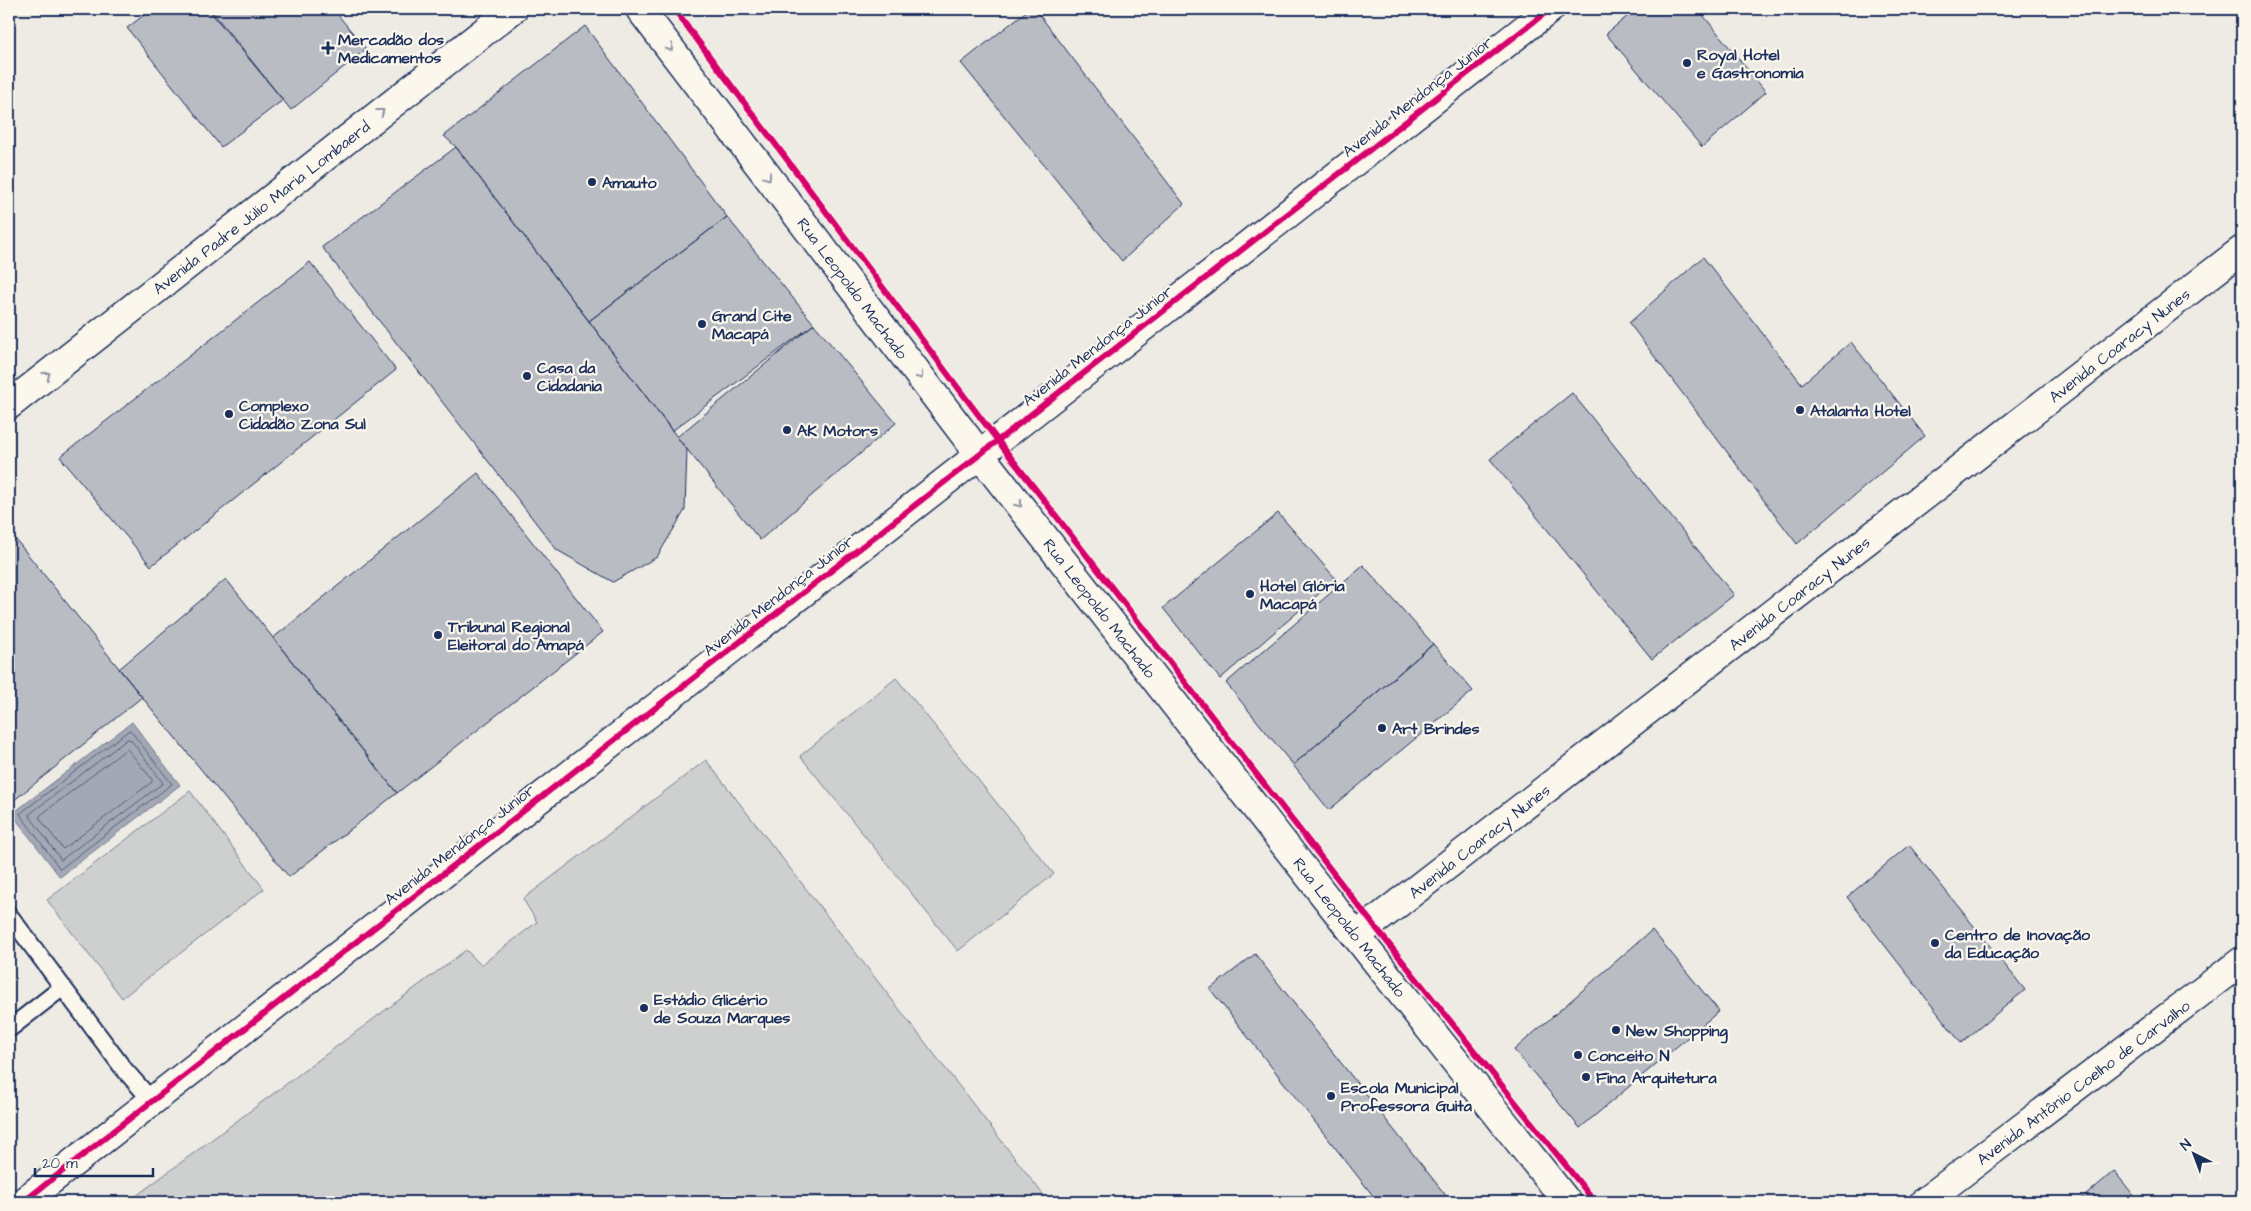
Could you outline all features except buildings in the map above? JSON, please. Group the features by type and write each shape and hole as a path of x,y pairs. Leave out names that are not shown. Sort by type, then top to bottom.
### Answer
{"street":[{"name":"Avenida Padre Júlio Maria Lombaerd","path":"9,405 512,9"},
{"name":"Rua Leopoldo Machado","path":"640,9 980,455 1356,936 1567,1202"},
{"name":"Avenida Mendonça Júnior","path":"23,1202 1550,9"},
{"name":"Avenida Coaracy Nunes","path":"1356,936 2242,250"},
{"name":"Avenida Antônio Coelho de Carvalho","path":"1924,1202 2242,961"}],"lane":[{"path":"9,915 123,1068 152,1102"},
{"path":"9,1029 62,987"}],"shaded area":[{"path":"896,678 1054,874 958,951 800,756"},
{"name":"Estádio Glicério de Souza Marques","path":"706,760 1049,1202 128,1202 466,950 481,965 537,922 523,899"},
{"path":"190,791 264,889 122,998 47,900"}],"water":[{"path":"132,722 180,785 60,877 12,814"}],"cycle path":[{"path":"674,9 998,441 1372,923 1595,1202"},
{"path":"23,1202 1550,9"}],"place":[{"name":"Mercadão dos Medicamentos","path":"328,48"},
{"name":"Royal Hotel e Gastronomia","path":"1687,63"},
{"name":"Amauto","path":"592,182"},
{"name":"Grand Cite Macapá","path":"702,324"},
{"name":"Casa da Cidadania","path":"527,376"},
{"name":"Atalanta Hotel","path":"1800,410"},
{"name":"Complexo Cidadão Zona Sul","path":"229,414"},
{"name":"AK Motors","path":"787,430"},
{"name":"Hotel Glória Macapá","path":"1250,594"},
{"name":"Tribunal Regional Eleitoral do Amapá","path":"438,635"},
{"name":"Art Brindes","path":"1382,728"},
{"name":"Centro de Inovação da Educação","path":"1935,943"},
{"name":"Estádio Glicério de Souza Marques","path":"644,1008"},
{"name":"New Shopping","path":"1616,1030"},
{"name":"Conceito N","path":"1578,1055"},
{"name":"Fina Arquitetura","path":"1586,1077"},
{"name":"Escola Municipal Professora Guita","path":"1331,1096"}]}
